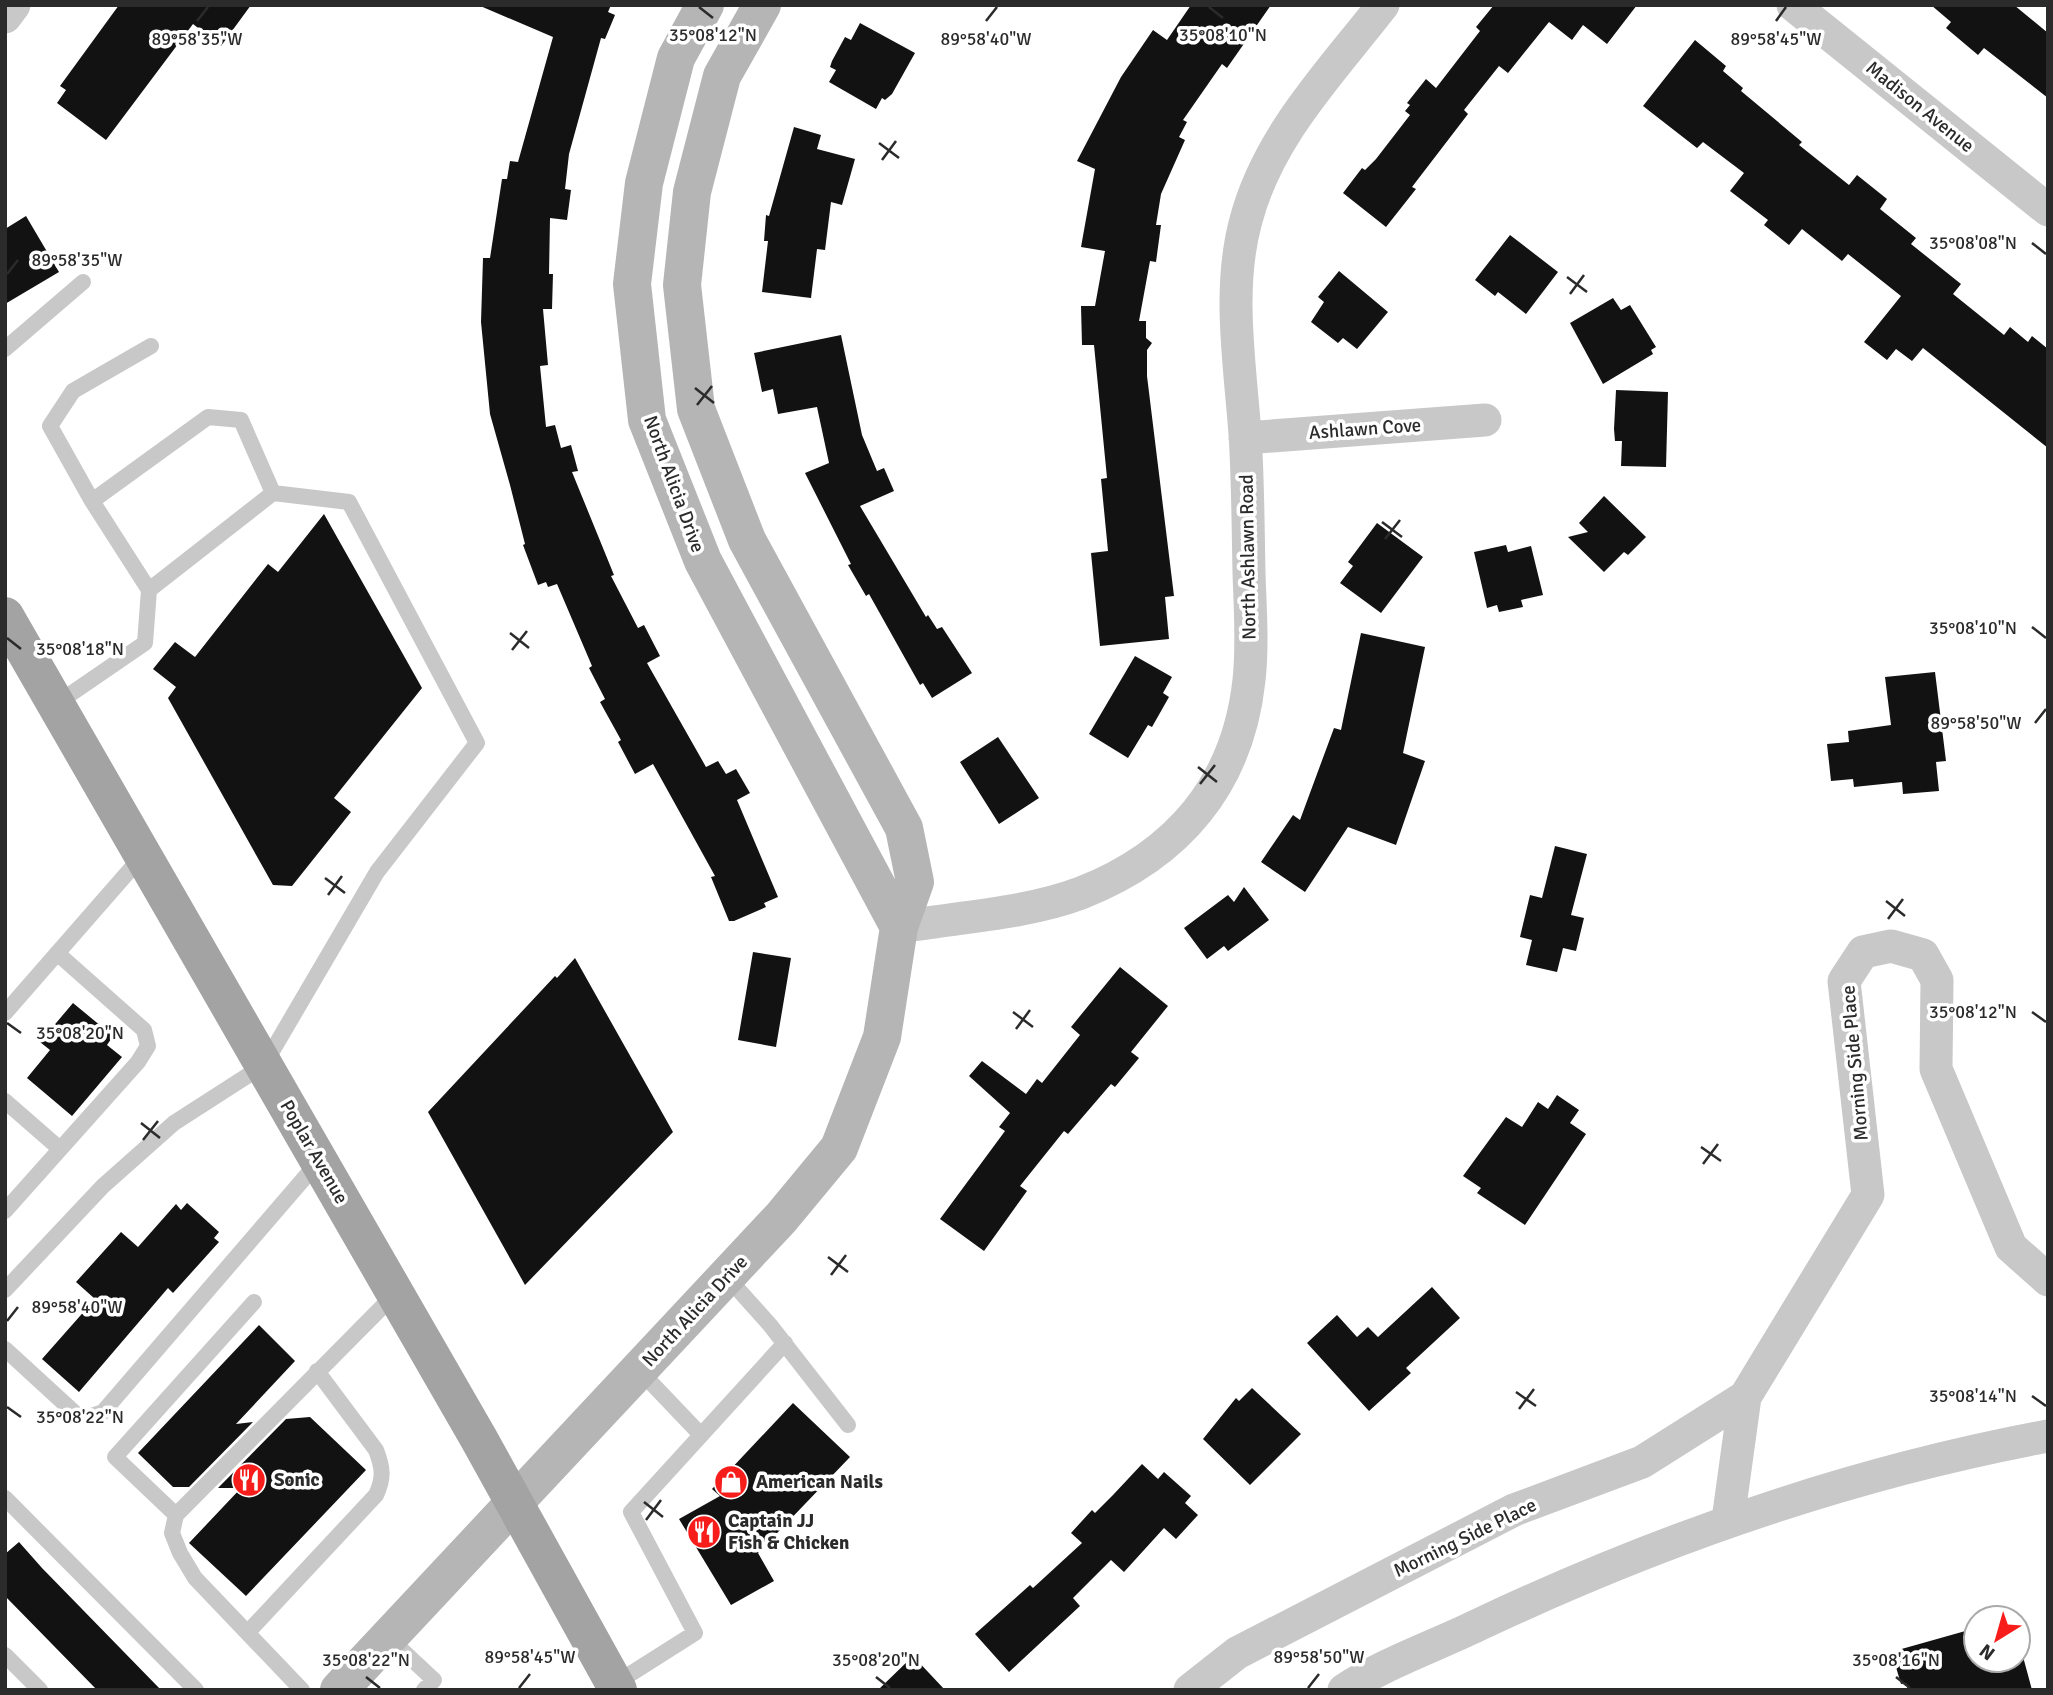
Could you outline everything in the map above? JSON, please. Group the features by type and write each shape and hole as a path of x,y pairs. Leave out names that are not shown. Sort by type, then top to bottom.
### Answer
{"main road":[{"name":"North Alicia Drive","path":"705,5 676,58 644,183 632,284 647,420 703,561 899,926"},
{"name":"North Alicia Drive","path":"339,1690 781,1218 838,1148 882,1037 899,926 915,882 904,828 747,540 696,409 682,285 692,192 722,76 762,5"},
{"name":"Poplar Avenue","path":"5,616 515,1503 613,1688"}],"street":[{"path":"5,17 14,5"},
{"name":"North Ashlawn Road","path":"899,926 1027,907 1080,893 1125,872 1161,848 1190,822 1214,791 1232,754 1249,680 1245,438 1237,292 1239,253 1254,191 1271,153 1298,113 1383,5"},
{"name":"Madison Avenue","path":"1793,5 2048,210"},
{"name":"Ashlawn Cove","path":"1245,438 1485,420"},
{"name":"Morning Side Place","path":"1728,1520 1745,1397 1868,1195 1844,981 1863,952 1891,946 1923,955 1937,980 1936,1069 2011,1247 2048,1280"},
{"name":"Morning Side Place","path":"1190,1690 1237,1653 1514,1510 1642,1462 1745,1397"},
{"path":"1344,1690 1572,1581 1728,1520 1917,1464 2048,1436"}],"lane":[{"path":"5,349 83,282"},
{"path":"56,704 145,643 149,590 92,501 50,426 73,390 151,346"},
{"path":"92,501 208,417 241,420 273,493"},
{"path":"5,1290 103,1186 174,1123 264,1065 377,872 477,743 349,502 273,493 149,590"},
{"path":"5,1013 143,855"},
{"path":"5,1211 138,1062 148,1046 144,1030 57,953"},
{"path":"5,1101 60,1149"},
{"path":"5,1349 77,1415 88,1417 103,1412 319,1161"},
{"path":"727,1277 785,1343 848,1425"},
{"path":"302,1690 190,1570 172,1533 176,1515 396,1294"},
{"path":"176,1515 115,1457 254,1303"},
{"path":"613,1688 695,1633 631,1512 785,1343"},
{"path":"639,1370 701,1435"},
{"path":"249,1631 376,1495 383,1479 382,1465 376,1450 317,1371"},
{"path":"5,1498 196,1690"},
{"path":"389,1639 434,1686"},
{"path":"5,1655 40,1690"}],"building":[{"path":"119,5 251,5 221,46 193,24 106,140 57,103 66,90 60,86"},
{"path":"478,5 611,5 608,12 615,15 605,39 601,38 569,154 565,189 571,190 567,220 550,218 549,274 553,274 552,309 543,309 548,365 540,366 546,427 555,425 561,448 571,445 578,471 572,472 614,575 611,576 638,628 644,625 660,656 647,663 706,767 718,761 726,774 736,769 750,793 737,800 778,897 764,903 766,907 734,921 729,921 711,877 715,876 653,764 635,774 618,742 621,740 600,702 605,699 589,668 592,666 557,584 548,587 546,582 538,585 523,545 525,544 490,414 481,322 483,258 490,258 502,179 507,179 510,161 518,162 553,37"},
{"path":"1191,5 1271,5 1227,68 1222,64 1183,120 1187,122 1179,137 1185,140 1161,194 1156,225 1161,225 1156,262 1150,261 1139,321 1146,321 1146,338 1152,343 1147,350 1147,376 1174,596 1165,597 1169,639 1100,646 1091,553 1108,551 1101,479 1107,478 1094,345 1082,345 1081,306 1095,306 1105,251 1081,247 1095,169 1077,161 1121,77 1153,30 1167,40"},
{"path":"1494,5 1637,5 1607,44 1583,25 1572,40 1549,22 1508,73 1499,66 1464,110 1468,114 1412,187 1416,189 1386,227 1343,193 1362,168 1365,170 1376,159 1410,115 1405,111 1410,105 1407,103 1426,79 1436,88 1480,31 1476,27"},
{"path":"1931,5 2014,5 2048,33 2048,98 1984,48 1978,55 1946,28 1951,22"},
{"path":"860,23 915,53 892,94 885,100 882,98 876,109 829,82 836,70 830,67 832,61 845,37 851,40"},
{"path":"1695,40 1726,66 1723,71 1743,88 1741,91 1802,142 1799,145 1849,185 1857,175 1887,199 1880,209 1916,238 1911,244 1961,284 1953,294 2004,335 2010,327 2028,342 2032,336 2048,349 2048,448 1923,348 1912,361 1896,349 1887,360 1864,342 1901,296 1848,254 1842,261 1802,229 1789,245 1764,225 1768,220 1730,191 1744,173 1703,142 1697,148 1643,106"},
{"path":"794,127 821,135 817,149 855,159 842,205 831,202 825,250 817,249 811,298 762,292 768,241 764,241 766,215 769,216"},
{"path":"26,216 59,272 5,304 5,229"},
{"path":"1510,235 1558,272 1526,314 1498,292 1495,296 1475,280"},
{"path":"1339,271 1388,312 1357,349 1343,338 1338,343 1311,322 1324,302 1318,297"},
{"path":"1613,298 1621,310 1630,305 1656,347 1651,350 1653,354 1603,384 1570,323"},
{"path":"841,335 862,435 877,471 884,468 894,491 860,506 926,617 928,615 937,629 942,627 972,673 932,698 923,683 920,685 869,594 866,596 848,565 851,564 805,473 829,463 817,407 778,414 773,389 762,392 754,353"},
{"path":"1616,390 1668,392 1666,467 1621,466 1622,441 1615,441 1614,429"},
{"path":"1604,496 1646,537 1628,555 1624,552 1604,572 1568,537 1588,532 1579,523"},
{"path":"324,514 422,688 334,798 351,812 292,886 273,885 168,698 176,687 153,669 175,642 195,657 268,564 278,572"},
{"path":"1377,523 1423,557 1381,613 1340,583 1353,566 1348,562"},
{"path":"1506,545 1508,552 1531,546 1543,595 1521,600 1523,607 1499,612 1497,605 1487,608 1474,552"},
{"path":"1361,633 1425,647 1403,753 1425,761 1396,845 1348,827 1305,892 1261,862 1293,815 1300,820 1334,728 1341,730"},
{"path":"1135,656 1172,677 1163,693 1169,697 1152,727 1148,725 1128,758 1089,734"},
{"path":"1935,672 1946,761 1936,762 1939,791 1903,794 1902,782 1854,787 1853,779 1831,781 1827,744 1849,742 1848,731 1891,725 1885,677"},
{"path":"998,737 1039,798 999,824 960,762"},
{"path":"1555,846 1587,854 1571,915 1584,918 1576,951 1563,948 1557,972 1526,965 1532,940 1520,937 1530,895 1542,898"},
{"path":"1244,887 1269,920 1228,951 1224,946 1207,959 1184,928 1228,895 1234,902"},
{"path":"753,952 791,958 776,1047 738,1040"},
{"path":"575,958 673,1132 525,1285 428,1112"},
{"path":"1120,967 1168,1006 1131,1052 1139,1058 1115,1087 1111,1084 1068,1134 1064,1131 1020,1186 1027,1191 984,1251 940,1219 1005,1131 999,1127 1010,1113 969,1076 982,1061 1026,1094 1037,1079 1042,1083 1080,1035 1071,1027"},
{"path":"73,1003 113,1036 107,1045 122,1057 72,1116 27,1078 50,1050 40,1042"},
{"path":"1557,1095 1579,1110 1570,1123 1586,1134 1525,1225 1477,1193 1481,1188 1463,1176 1506,1117 1522,1127 1538,1102 1548,1109"},
{"path":"187,1203 219,1232 214,1238 219,1242 173,1293 168,1288 79,1392 42,1359 95,1299 76,1282 121,1232 138,1247 176,1204 181,1210"},
{"path":"1432,1287 1460,1318 1406,1368 1411,1373 1369,1411 1307,1343 1337,1315 1357,1337 1368,1327 1378,1337"},
{"path":"259,1325 295,1361 236,1424 253,1422 189,1487 173,1487 138,1453"},
{"path":"1252,1388 1301,1434 1250,1485 1203,1439 1236,1398 1239,1401"},
{"path":"793,1403 850,1457 758,1553 774,1581 731,1605 679,1519 720,1496 712,1489"},
{"path":"310,1417 366,1470 246,1596 189,1543 241,1488 218,1488 286,1419"},
{"path":"1142,1464 1158,1479 1164,1472 1191,1496 1185,1503 1198,1515 1176,1539 1164,1528 1124,1572 1111,1560 1073,1598 1080,1606 1009,1672 975,1634 1030,1585 1033,1588 1082,1543 1071,1533 1092,1510 1095,1513"},
{"path":"19,1542 161,1690 97,1690 5,1596 5,1554"},
{"path":"1962,1632 1962,1674 2028,1674 2032,1690 1908,1690 1906,1683 1901,1684 1893,1657 1899,1655 1898,1650"},
{"path":"913,1656 945,1690 878,1690"}],"place":[{"name":"Sonic","path":"249,1480"},
{"name":"American Nails","path":"731,1482"},
{"name":"Captain JJ Fish & Chicken","path":"704,1532"}]}
